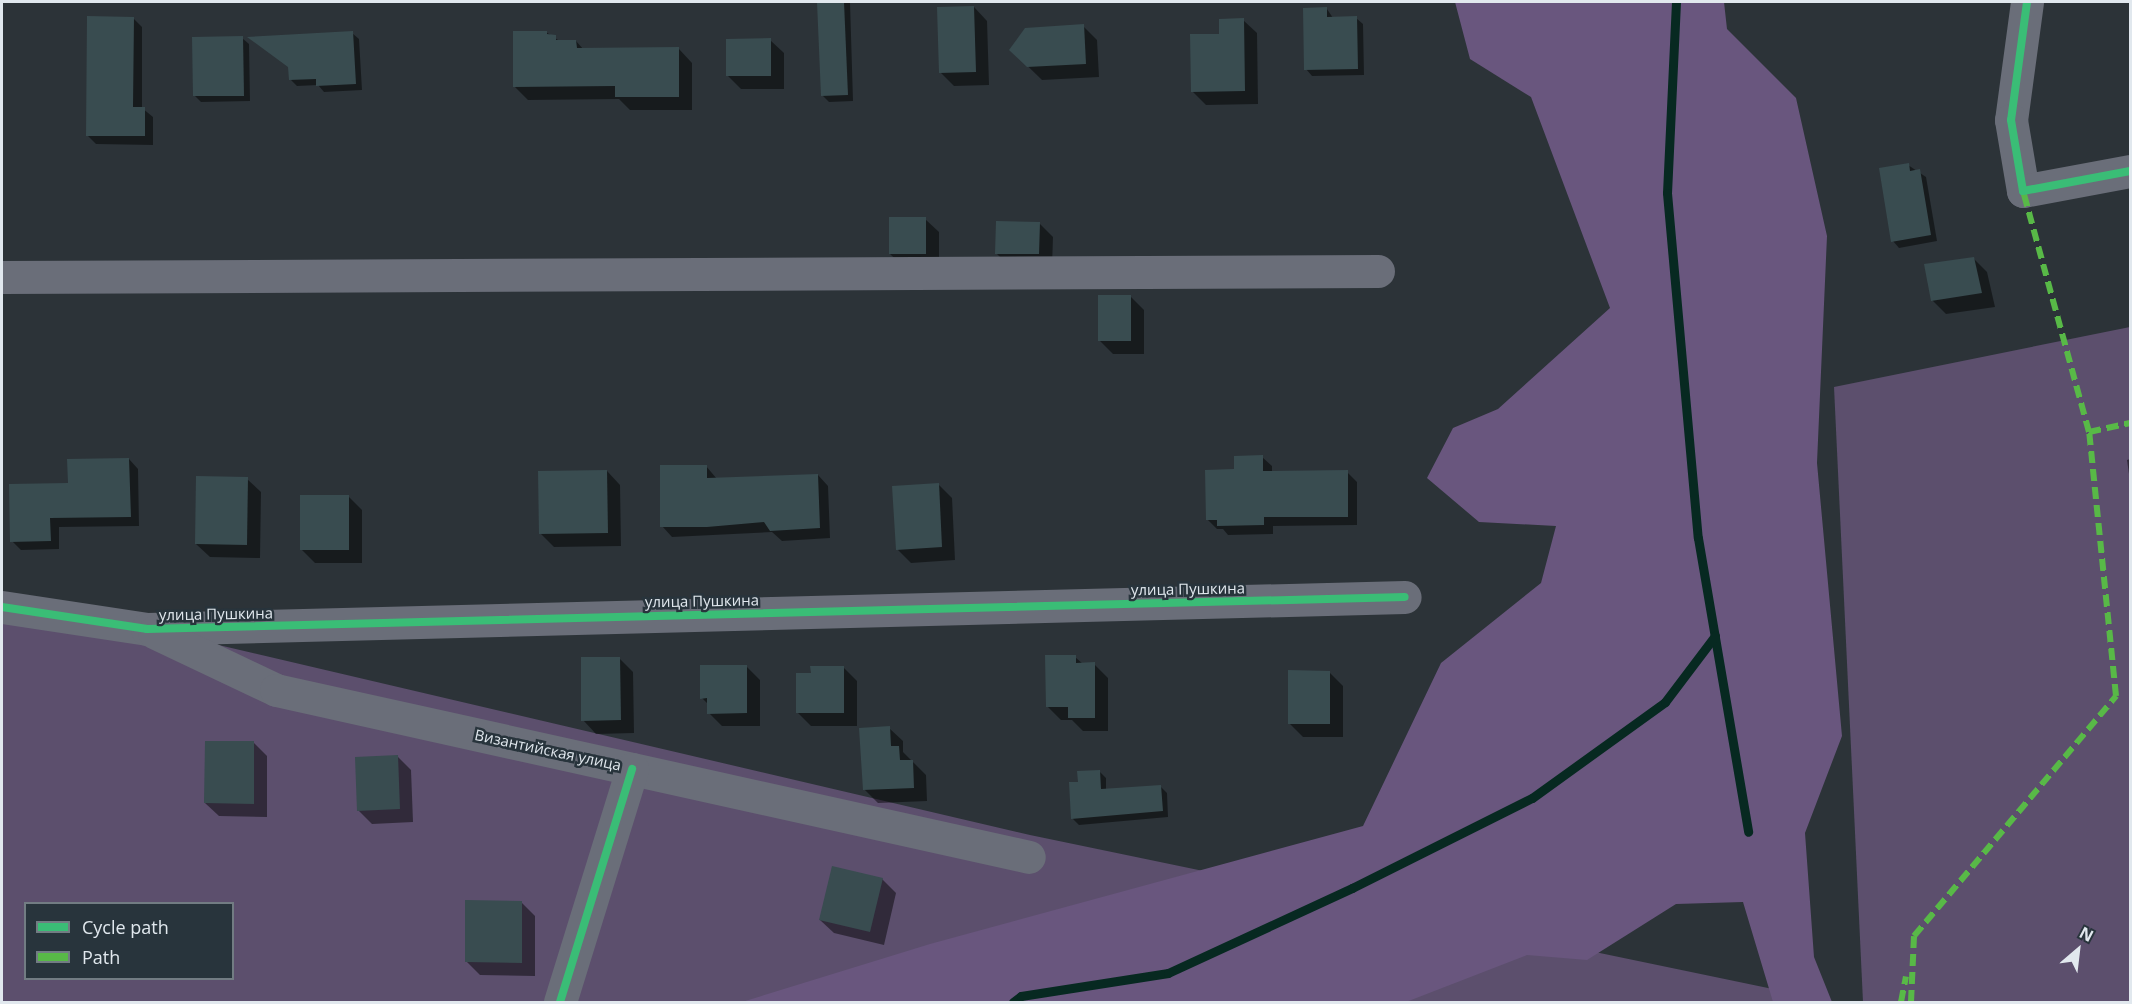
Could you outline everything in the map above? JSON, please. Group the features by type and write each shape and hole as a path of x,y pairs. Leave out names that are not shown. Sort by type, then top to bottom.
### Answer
{"street":[{"path":"2027,2 2011,120 2023,191 2130,171"},
{"path":"2,277 1378,271"},
{"name":"улица Пушкина","path":"2,607 147,629 1405,597"},
{"name":"Византийская улица","path":"147,629 276,690 1029,857"},
{"path":"560,1002 632,769"}],"shaded area":[{"path":"1455,2 1724,2 1727,29 1796,98 1827,236 1817,463 1842,736 1805,833 1814,957 1832,1002 1773,1002 1743,902 1676,904 1587,960 1527,955 1406,1002 742,1002 930,944 1363,826 1441,663 1541,583 1556,526 1479,522 1427,478 1453,428 1498,409 1610,308 1531,97 1470,59"},
{"path":"2130,327 2130,1002 1863,1002 1834,387"},
{"path":"2,598 146,628 1030,835 1836,1002 2,1002"}],"building":[{"path":"817,2 844,2 848,95 821,96"},
{"path":"974,6 976,72 939,73 937,7"},
{"path":"1327,7 1327,17 1357,16 1358,69 1304,70 1303,8"},
{"path":"87,16 134,17 133,107 145,107 145,136 86,136"},
{"path":"1244,18 1245,91 1191,92 1190,34 1219,34 1219,19"},
{"path":"1084,24 1086,64 1027,67 1009,50 1025,28"},
{"path":"353,31 356,84 316,86 316,79 289,80 288,67 247,37"},
{"path":"513,31 547,31 547,34 556,35 556,40 576,40 577,48 679,47 679,97 615,97 615,86 513,87"},
{"path":"243,36 244,96 193,96 192,37"},
{"path":"771,38 771,76 726,76 726,39"},
{"path":"1909,163 1910,171 1920,169 1931,235 1891,242 1879,168"},
{"path":"889,217 926,217 926,254 889,254"},
{"path":"996,221 1040,222 1039,254 995,254"},
{"path":"1974,257 1982,293 1931,301 1924,264"},
{"path":"1098,295 1131,295 1131,341 1098,341"},
{"path":"1263,455 1263,471 1348,470 1348,517 1264,517 1264,525 1217,526 1217,520 1206,520 1205,470 1234,469 1234,456"},
{"path":"129,458 131,517 50,518 51,541 10,542 9,484 68,483 67,459"},
{"path":"660,465 707,465 707,478 818,474 820,528 770,531 764,522 707,527 660,527"},
{"path":"607,470 608,533 539,534 538,471"},
{"path":"196,476 248,477 247,545 195,544"},
{"path":"939,483 942,547 896,550 892,486"},
{"path":"300,495 349,495 349,550 300,550"},
{"path":"1045,655 1076,655 1076,663 1095,662 1095,718 1068,718 1068,707 1046,707"},
{"path":"581,657 620,657 621,720 581,721"},
{"path":"700,665 747,665 747,713 707,714 707,698 700,699"},
{"path":"810,666 844,666 844,713 796,713 796,673 811,673"},
{"path":"1288,670 1330,671 1330,724 1288,724"},
{"path":"890,726 891,746 899,746 900,760 913,760 914,788 863,790 859,728"},
{"path":"205,741 254,741 254,804 204,803"},
{"path":"398,755 400,809 357,811 355,757"},
{"path":"1100,770 1101,789 1161,785 1163,811 1071,819 1069,782 1078,782 1077,771"},
{"path":"832,866 883,878 870,932 819,920"},
{"path":"465,900 522,901 522,963 465,962"}],"waterway":[{"path":"1676,2 1667,193 1698,538 1748,832"},
{"path":"1013,1002 1021,996 1168,973 1352,888 1532,798 1665,702 1715,636"}],"marked path":[{"path":"1911,1002 1914,936 2116,696 2089,432 2023,191"},
{"path":"2089,432 2130,423"},
{"path":"1901,1002 1906,976"}],"cycle path":[{"path":"2027,2 2011,120 2023,191 2130,171"},
{"path":"2,607 147,629 1405,597"},
{"path":"560,1002 632,769"}]}
